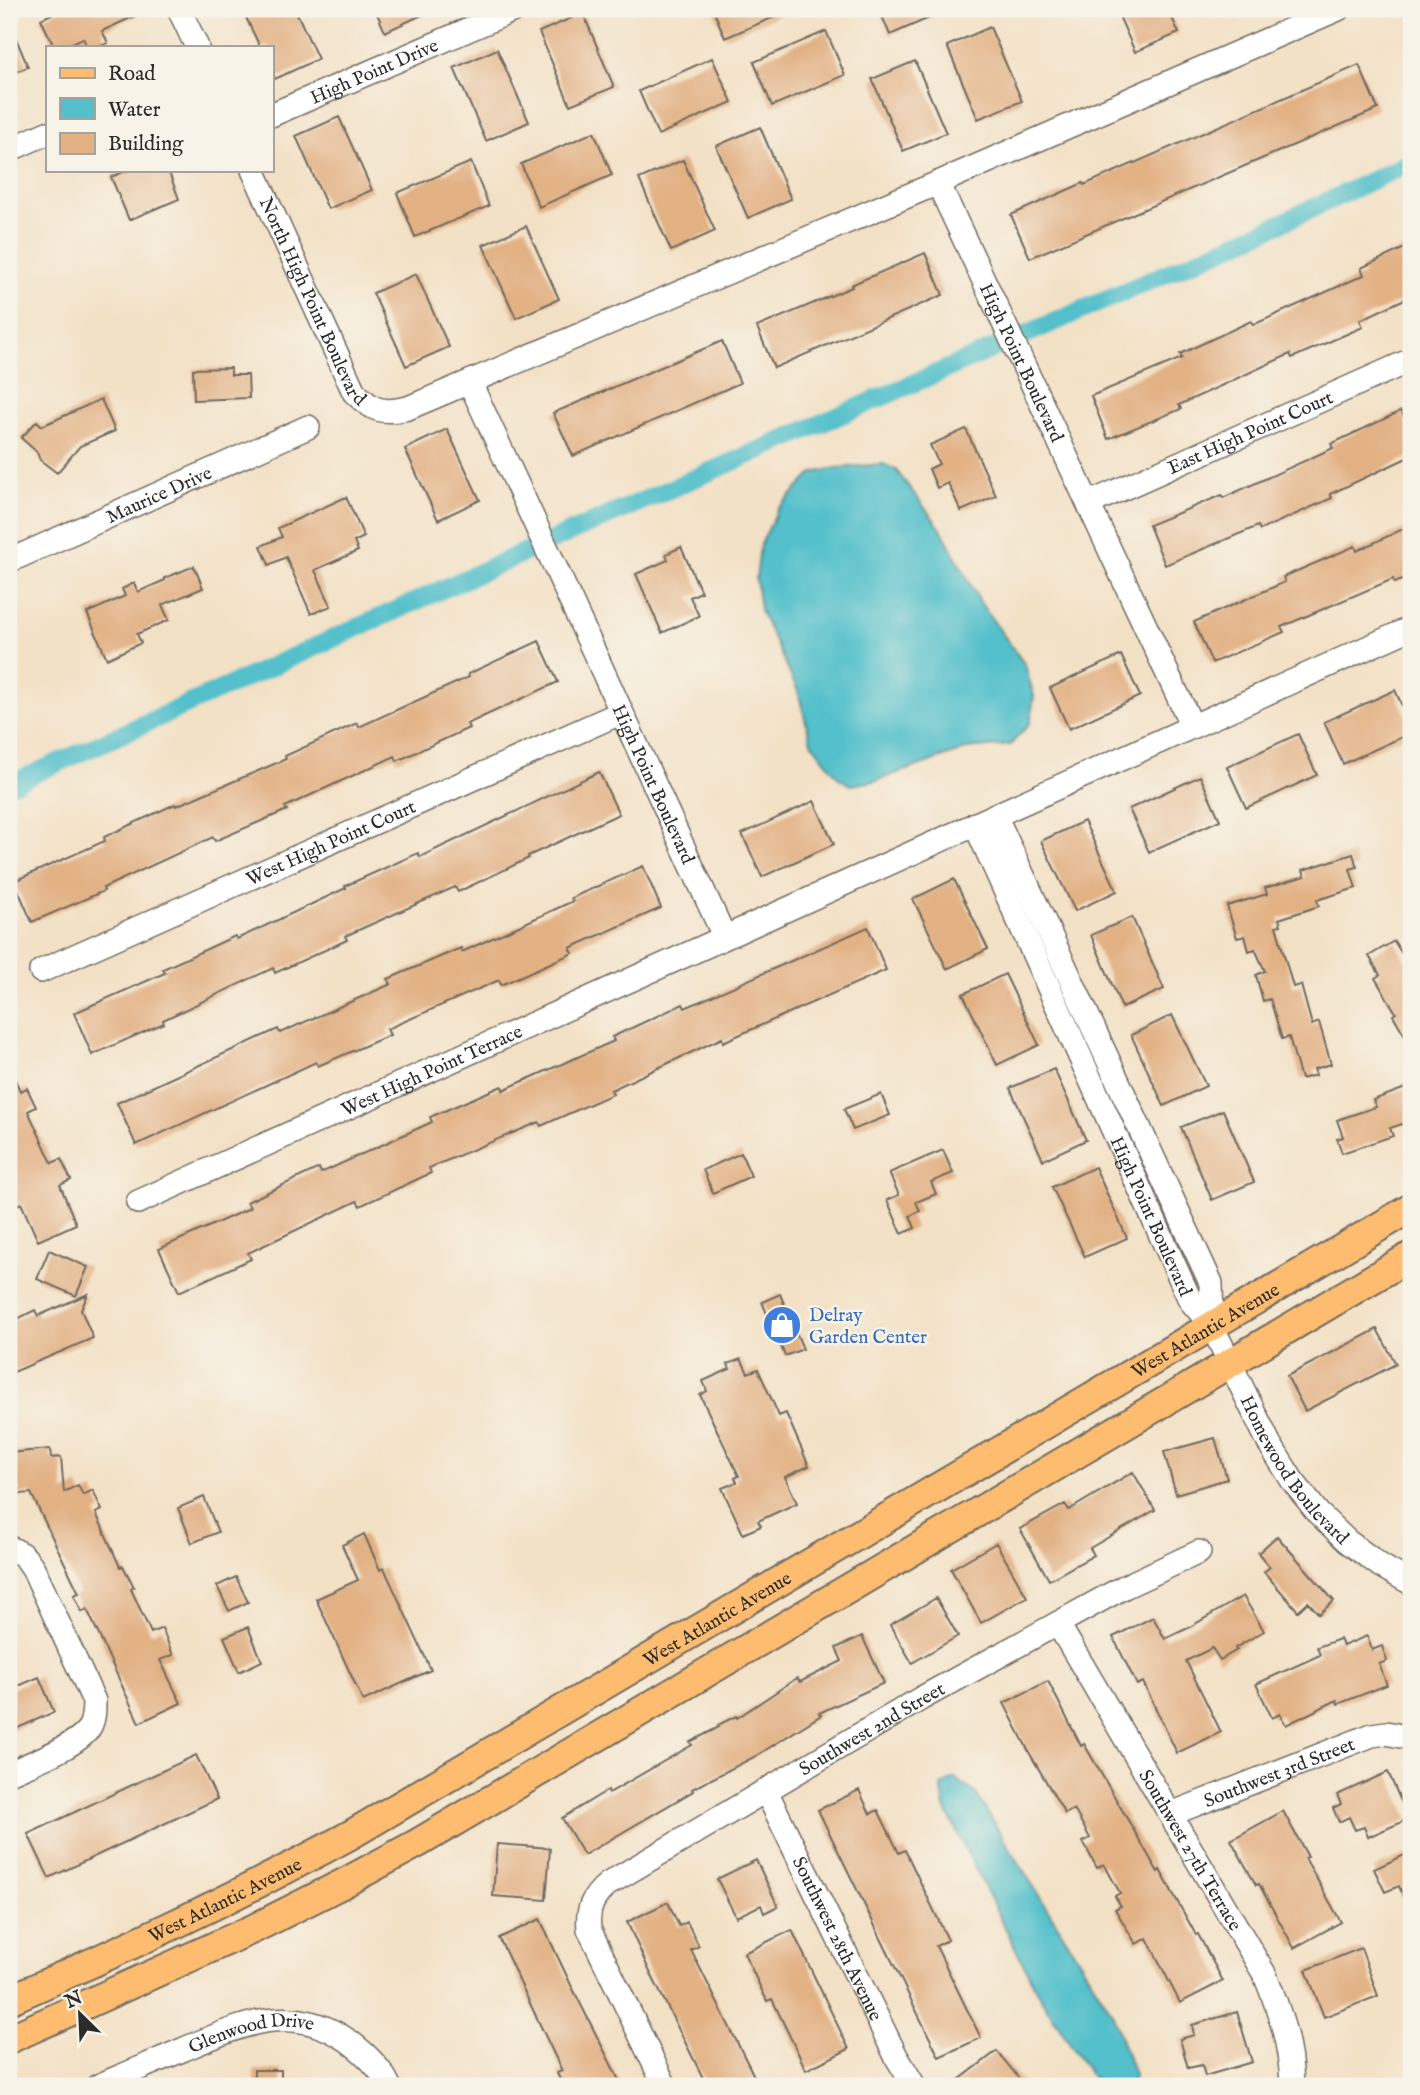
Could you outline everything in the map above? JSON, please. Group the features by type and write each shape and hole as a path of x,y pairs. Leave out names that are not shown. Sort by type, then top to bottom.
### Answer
{"main road":[{"name":"West Atlantic Avenue","path":"9,2000 187,1920 276,1876 352,1834 1411,1208"},
{"name":"West Atlantic Avenue","path":"9,2039 254,1928 418,1843 1411,1256"},
{"path":"713,1621 733,1657"}],"street":[{"path":"179,9 197,46"},
{"name":"High Point Drive","path":"273,114 516,9"},
{"path":"470,383 1336,10"},
{"path":"9,150 46,133"},
{"name":"North High Point Boulevard","path":"254,172 354,392 367,405 392,412 470,383"},
{"name":"High Point Boulevard","path":"938,183 1192,726"},
{"name":"East High Point Court","path":"1090,503 1411,360"},
{"name":"High Point Boulevard","path":"470,383 724,936"},
{"name":"Maurice Drive","path":"9,561 309,427"},
{"path":"724,936 1411,628"},
{"name":"West High Point Court","path":"41,971 621,713"},
{"name":"High Point Boulevard","path":"985,820 1190,1300 1212,1325"},
{"name":"West High Point Terrace","path":"138,1202 724,936"},
{"name":"Homewood Boulevard","path":"1212,1325 1269,1443 1292,1480 1318,1513 1347,1541 1381,1566 1411,1583"},
{"path":"9,1548 26,1557 33,1568 94,1702 91,1726 84,1736 9,1773"},
{"name":"Southwest 2nd Street","path":"665,2086 589,1929 591,1904 598,1893 608,1884 922,1698 1124,1587 1199,1552"},
{"name":"Southwest 27th Terrace","path":"1058,1624 1265,1975 1279,2009 1289,2045 1293,2086"},
{"name":"Southwest 3rd Street","path":"1171,1814 1372,1735 1386,1733 1411,1738"},
{"name":"Southwest 28th Avenue","path":"766,1791 896,2056 914,2086"},
{"name":"Glenwood Drive","path":"98,2086 236,2027 264,2020 314,2025 347,2040 369,2058 389,2086"}],"water":[{"path":"883,464 896,470 941,529 981,604 1025,665 1034,696 1030,723 1010,745 966,749 875,781 851,785 839,778 811,742 798,691 760,610 756,579 760,546 778,509 813,473"},
{"path":"955,1778 976,1794 1112,2013 1134,2075 1132,2086 1102,2086 1091,2076 1040,1997 945,1808 941,1786"}],"building":[{"path":"62,9 150,9 102,31 108,43 101,46 87,46 83,38 65,46 54,46 41,19"},
{"path":"242,9 295,9 318,59 275,79 273,46 260,46"},
{"path":"375,9 435,9 385,32"},
{"path":"713,9 793,9 725,38"},
{"path":"879,9 950,9 890,35"},
{"path":"1116,9 1168,9 1179,33 1135,52"},
{"path":"583,13 614,87 570,105 539,32"},
{"path":"9,22 28,67 9,75"},
{"path":"990,27 1022,101 978,119 947,46"},
{"path":"826,31 845,75 772,106 754,62"},
{"path":"497,49 529,122 486,141 454,68"},
{"path":"712,58 732,102 658,135 639,91"},
{"path":"915,61 946,133 903,151 872,79"},
{"path":"1359,65 1378,109 1030,258 1011,215"},
{"path":"339,117 372,190 328,209 296,136"},
{"path":"760,127 791,199 748,218 716,146"},
{"path":"594,132 612,175 539,207 521,164"},
{"path":"683,160 715,231 671,251 639,179"},
{"path":"471,162 489,206 415,237 397,193"},
{"path":"123,172 169,172 179,199 129,220 111,177"},
{"path":"526,226 559,299 516,318 483,245"},
{"path":"1411,245 1411,296 1360,320 1363,327 1292,358 1290,354 1179,405 1181,409 1108,439 1091,396 1182,358 1180,354 1251,321 1253,325 1364,275 1361,268"},
{"path":"925,253 943,295 774,368 757,327"},
{"path":"416,274 449,347 406,366 373,293"},
{"path":"722,341 740,383 573,456 553,413"},
{"path":"231,368 231,375 248,375 249,398 194,400 193,369"},
{"path":"101,399 115,431 80,446 57,473 40,460 37,452 21,438 37,421 42,426"},
{"path":"1401,411 1411,432 1411,456 1330,494 1332,498 1260,530 1258,526 1165,565 1149,525 1222,495 1223,498 1333,448 1331,444"},
{"path":"447,429 480,500 438,520 405,449"},
{"path":"966,429 996,496 961,511 948,483 937,488 929,469 939,464 930,445"},
{"path":"346,497 364,537 354,542 358,551 315,570 331,606 311,614 286,557 269,565 261,546 282,537 278,528"},
{"path":"1411,525 1411,576 1395,583 1393,579 1281,627 1284,632 1212,663 1194,622 1285,582 1283,577 1355,546 1357,551"},
{"path":"681,547 701,592 690,597 699,616 662,633 636,574 668,560 666,554"},
{"path":"194,566 203,588 162,605 169,620 137,634 141,643 107,659 87,613 125,596 122,589 134,583 138,592"},
{"path":"539,641 558,682 467,724 469,728 397,761 395,756 285,807 287,810 215,841 213,837 103,888 104,891 32,922 14,881 105,841 104,837 175,804 176,806 286,759 285,756 357,723 359,727 469,677 468,674"},
{"path":"1121,655 1140,696 1069,729 1050,688"},
{"path":"1395,690 1411,726 1411,733 1343,764 1324,722"},
{"path":"1298,734 1317,775 1246,808 1227,767"},
{"path":"599,772 619,814 458,892 455,887 345,936 347,940 275,973 273,968 163,1020 164,1023 92,1055 74,1013 165,973 163,969 235,936 237,939 418,853 420,857"},
{"path":"1200,776 1220,820 1149,852 1129,809"},
{"path":"814,801 834,844 762,877 742,834"},
{"path":"1084,821 1117,891 1075,911 1041,841"},
{"path":"1353,854 1357,867 1350,869 1356,888 1317,900 1319,906 1279,919 1281,925 1276,926 1293,987 1301,985 1312,1025 1319,1022 1331,1064 1314,1069 1316,1075 1301,1079 1289,1037 1282,1039 1270,999 1263,1001 1256,975 1265,971 1255,949 1249,951 1245,936 1237,938 1227,906 1267,894 1265,888 1305,876 1303,870"},
{"path":"643,866 661,908 570,948 573,953 501,985 499,980 387,1029 390,1035 318,1066 316,1062 136,1145 117,1103 278,1029 280,1033 391,984 388,979 461,948 462,952"},
{"path":"954,879 988,949 947,969 913,899"},
{"path":"1132,917 1164,989 1122,1008 1091,935"},
{"path":"868,927 886,970 723,1042 722,1038 611,1090 613,1094 541,1126 539,1122 429,1168 431,1173 360,1206 357,1201 248,1253 251,1259 179,1292 159,1249 250,1208 247,1202 319,1168 321,1173 432,1122 430,1117 502,1086 503,1090 614,1041 612,1037 683,1004 685,1008"},
{"path":"1394,941 1411,968 1411,1046 1393,1015 1396,1013 1375,978 1380,975 1369,956"},
{"path":"1005,974 1039,1045 997,1065 963,994"},
{"path":"1172,1015 1206,1086 1164,1106 1131,1035"},
{"path":"9,1066 20,1091 27,1088 36,1107 28,1111 52,1163 61,1159 71,1180 60,1185 76,1224 38,1241 9,1184"},
{"path":"1054,1069 1086,1140 1043,1160 1010,1088"},
{"path":"1411,1086 1411,1121 1390,1128 1393,1136 1342,1153 1337,1139 1343,1137 1337,1120 1376,1107 1373,1100"},
{"path":"881,1094 890,1115 853,1130 844,1109"},
{"path":"1223,1110 1254,1182 1212,1200 1181,1127"},
{"path":"943,1150 953,1173 931,1182 936,1194 916,1202 920,1211 910,1216 915,1228 902,1234 887,1200 899,1195 889,1173"},
{"path":"741,1153 751,1176 713,1193 703,1170"},
{"path":"1095,1167 1127,1238 1085,1257 1052,1187"},
{"path":"49,1250 88,1267 76,1296 37,1279"},
{"path":"88,1294 81,1310 93,1338 9,1374 9,1323 35,1310 38,1316"},
{"path":"780,1294 803,1349 785,1356 762,1302"},
{"path":"1377,1329 1396,1364 1305,1411 1287,1376"},
{"path":"741,1359 748,1373 758,1369 779,1416 786,1413 809,1466 785,1477 797,1503 758,1521 761,1526 743,1534 722,1488 737,1482 735,1478 739,1476 700,1395 707,1391 703,1381 730,1369 728,1364"},
{"path":"1215,1438 1227,1479 1176,1494 1164,1452"},
{"path":"50,1449 51,1458 61,1457 64,1492 78,1485 83,1495 93,1490 102,1510 96,1513 120,1567 123,1566 134,1587 131,1589 151,1633 162,1628 173,1655 160,1660 181,1703 139,1723 87,1609 82,1612 74,1595 79,1593 31,1493 9,1495 9,1453"},
{"path":"1133,1472 1155,1510 1090,1548 1094,1555 1049,1580 1020,1529 1065,1504 1069,1510"},
{"path":"204,1497 218,1532 192,1543 178,1508"},
{"path":"364,1534 380,1570 384,1568 431,1670 363,1701 316,1599 358,1580 342,1545"},
{"path":"1277,1536 1334,1601 1319,1614 1308,1602 1298,1611 1264,1572 1270,1567 1258,1553"},
{"path":"996,1543 1027,1597 981,1623 951,1569"},
{"path":"236,1577 248,1602 229,1611 217,1586"},
{"path":"1243,1596 1264,1631 1220,1660 1212,1648 1186,1661 1221,1732 1177,1753 1143,1682 1137,1685 1113,1637 1153,1617 1165,1639"},
{"path":"936,1598 958,1636 912,1663 890,1625"},
{"path":"248,1627 262,1661 239,1672 224,1637"},
{"path":"862,1636 884,1683 819,1713 821,1715 756,1756 692,1789 693,1791 584,1855 562,1818 692,1745 690,1742 719,1727 718,1725 736,1716 737,1718 797,1678 800,1682 842,1661 836,1648"},
{"path":"1367,1636 1372,1650 1382,1646 1387,1661 1379,1664 1387,1685 1338,1704 1337,1700 1286,1725 1280,1714 1272,1718 1256,1684 1320,1655 1317,1647 1340,1639 1343,1646"},
{"path":"39,1677 54,1712 9,1732 9,1690"},
{"path":"1048,1681 1081,1746 1084,1744 1158,1872 1160,1870 1196,1935 1198,1934 1223,1981 1180,2003 1147,1938 1136,1944 1115,1909 1121,1906 1115,1896 1120,1893 1104,1864 1097,1868 1083,1842 1090,1838 1074,1809 1065,1814 1004,1703"},
{"path":"196,1755 217,1799 49,1878 28,1834"},
{"path":"1388,1772 1409,1819 1368,1837 1364,1827 1355,1830 1349,1817 1339,1822 1333,1808 1341,1804 1337,1795"},
{"path":"859,1790 870,1814 878,1810 899,1853 905,1850 948,1940 936,1946 981,2038 939,2057 818,1810"},
{"path":"1283,1811 1308,1857 1305,1858 1341,1922 1294,1948 1231,1840"},
{"path":"497,1844 550,1848 546,1900 493,1896"},
{"path":"1411,1852 1411,1914 1399,1886 1385,1892 1374,1869"},
{"path":"756,1860 778,1906 764,1913 761,1905 736,1917 717,1879"},
{"path":"668,1902 679,1926 687,1922 699,1946 691,1950 759,2086 707,2086 649,1970 627,1922"},
{"path":"540,1919 622,2086 563,2086 557,2073 562,2071 499,1938"},
{"path":"792,1930 849,2049 806,2070 772,1999 767,2001 744,1953"},
{"path":"1361,1948 1378,1996 1324,2017 1306,1970"},
{"path":"1237,2012 1252,2062 1205,2076 1202,2065 1188,2068 1180,2039 1194,2035 1192,2025"},
{"path":"997,2051 1025,2086 951,2086"},
{"path":"254,2070 281,2070 281,2086 254,2086"}],"waterway":[{"path":"9,785 525,552 1264,231 1411,162"}],"place":[{"name":"Delray Garden Center","path":"782,1325"}]}
